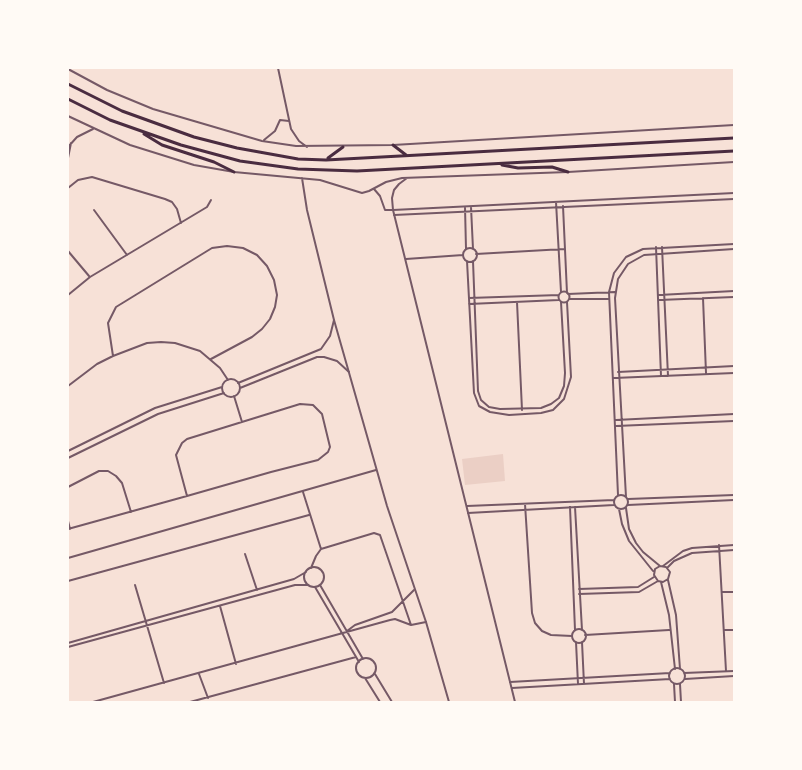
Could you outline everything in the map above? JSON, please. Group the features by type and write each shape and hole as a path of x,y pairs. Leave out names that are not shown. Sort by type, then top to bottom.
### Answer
{"highway":[{"path":"68,84 122,111 207,141 283,157 326,160 735,138"},
{"path":"68,99 143,133 230,159 298,169 357,171 735,151"},
{"path":"143,133 162,145 214,162 234,172"},
{"path":"393,145 408,156"},
{"path":"326,160 343,147"},
{"path":"501,164 514,168 552,167 568,172"}],"street":[{"path":"278,68 293,134 307,147"},
{"path":"68,69 107,90 153,110 262,141 307,147 393,145 735,125"},
{"path":"68,116 93,129 170,158 234,172 332,182 359,193 367,192 391,180 409,177 568,172 735,162"},
{"path":"262,141 275,131 280,120 289,121"},
{"path":"68,147 71,142 93,129"},
{"path":"68,158 71,142"},
{"path":"68,188 78,180 92,177 165,199 177,209 181,223"},
{"path":"409,177 394,190 392,198 394,215 515,702"},
{"path":"302,178 307,210 334,320 390,516 426,622 449,702"},
{"path":"374,189 380,196 385,210 735,193"},
{"path":"394,215 735,199"},
{"path":"68,294 90,277 207,207 211,200"},
{"path":"476,254 473,261 474,298 478,381 482,400 489,407 500,409 548,406 561,395 565,369 556,202"},
{"path":"463,255 467,261 474,393 479,406 499,414 549,411 559,405 568,392 571,373 563,202"},
{"path":"463,255 466,249 465,207"},
{"path":"471,207 472,249 476,254"},
{"path":"94,210 127,255"},
{"path":"614,505 614,500 618,495 609,292 614,273 622,261 638,250 735,244"},
{"path":"113,356 108,323 116,307 212,248 227,246 243,248 257,255 267,266 274,280 277,295 275,307 270,319 262,329 252,337 211,359"},
{"path":"662,247 668,376"},
{"path":"656,248 662,376"},
{"path":"466,249 472,249"},
{"path":"476,254 564,249"},
{"path":"685,679 680,669 676,615 668,579 670,574 667,568 643,552 629,529 615,292 620,274 639,256 735,249"},
{"path":"68,251 90,277"},
{"path":"405,259 463,255"},
{"path":"467,261 473,261"},
{"path":"658,295 735,291"},
{"path":"469,298 615,292"},
{"path":"659,300 735,297"},
{"path":"469,304 615,298"},
{"path":"703,298 706,374"},
{"path":"517,302 522,414"},
{"path":"238,383 321,349 330,336 334,320"},
{"path":"68,386 97,364 113,356 147,343 161,342 189,346 211,359 228,380"},
{"path":"234,396 240,388 317,357 337,361 349,372"},
{"path":"614,372 735,366"},
{"path":"614,378 735,373"},
{"path":"68,451 155,408 222,387 228,380 235,380 240,388"},
{"path":"473,381 478,381"},
{"path":"222,387 224,393 234,396"},
{"path":"68,458 158,414 224,393"},
{"path":"234,396 242,422"},
{"path":"68,521 69,529 318,460 328,452 330,447 322,414 313,405 300,404 194,436 182,443 176,455 188,496"},
{"path":"499,414 500,409"},
{"path":"616,420 735,414"},
{"path":"616,426 735,421"},
{"path":"68,558 377,470"},
{"path":"68,487 99,471 108,471 122,483 131,512"},
{"path":"303,492 321,549"},
{"path":"618,495 627,498 735,495"},
{"path":"716,495 716,501"},
{"path":"466,506 614,500"},
{"path":"628,505 735,500"},
{"path":"572,636 575,630 573,502"},
{"path":"525,504 532,613 535,623 542,631 551,635 572,636"},
{"path":"468,513 614,505 619,509 628,541 654,571 654,577"},
{"path":"573,507 582,630 585,635"},
{"path":"619,509 626,508"},
{"path":"68,581 309,515"},
{"path":"68,643 294,579 311,568 321,549 375,533 380,535 411,625"},
{"path":"719,545 726,671"},
{"path":"654,571 683,550 735,545"},
{"path":"667,568 680,558 692,553 735,550"},
{"path":"245,554 257,590"},
{"path":"68,647 295,585 315,587 320,585 323,578 322,573 316,568 311,568"},
{"path":"306,572 304,579 308,585"},
{"path":"579,591 638,587 654,577"},
{"path":"654,577 659,581 669,615 675,669"},
{"path":"574,591 639,592 659,581 668,579"},
{"path":"135,585 164,683"},
{"path":"320,585 363,659"},
{"path":"315,587 359,662"},
{"path":"347,631 355,625 392,612 415,589"},
{"path":"722,592 735,592"},
{"path":"220,606 236,664"},
{"path":"392,612 395,619"},
{"path":"93,702 395,619 411,625 426,622"},
{"path":"575,630 582,630"},
{"path":"585,635 670,630"},
{"path":"724,630 735,630"},
{"path":"98,634 99,639"},
{"path":"584,684 582,642 585,635"},
{"path":"572,636 576,642 578,684"},
{"path":"576,642 582,642"},
{"path":"190,702 356,657"},
{"path":"380,702 365,678 360,676 357,670 359,662 363,659 375,664 374,673 392,702"},
{"path":"510,682 670,673 675,669 680,669"},
{"path":"684,673 735,670"},
{"path":"365,678 374,673"},
{"path":"670,673 670,680 674,684 675,702"},
{"path":"199,674 208,698"},
{"path":"674,684 680,684 685,679 735,676"},
{"path":"512,688 670,680"},
{"path":"680,684 681,702"}],"shaded area":[{"path":"503,454 505,481 465,485 462,459"}]}
